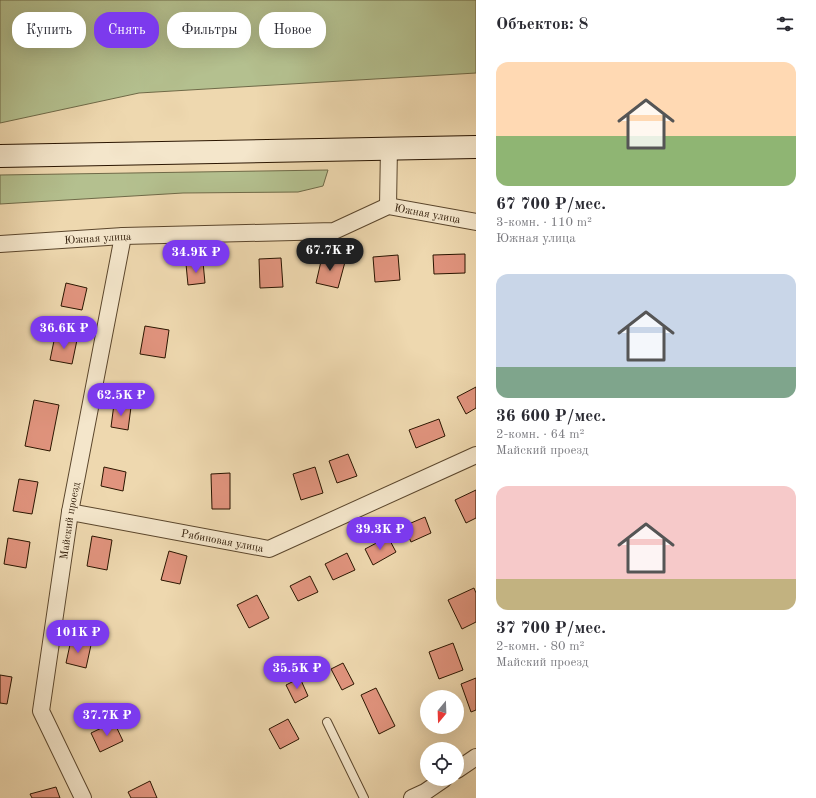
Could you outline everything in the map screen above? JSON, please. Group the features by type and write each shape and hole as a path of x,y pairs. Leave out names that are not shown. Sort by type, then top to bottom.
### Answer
{"street":[{"path":"0,156 476,146"},
{"path":"388,206 389,147"},
{"name":"Южная улица","path":"0,244 123,236 334,231 388,206 476,222"},
{"name":"Майский проезд","path":"83,798 41,711 70,512 123,236"},
{"name":"Рябиновая улица","path":"70,512 269,548 476,455"},
{"path":"464,765 476,757"},
{"path":"412,798 434,786"}],"lane":[{"path":"327,722 364,798"}],"green space":[{"path":"0,0 476,0 476,73 139,93 0,123"},
{"path":"328,170 323,186 298,192 183,193 0,204 0,175"}],"building":[{"path":"465,254 465,273 434,274 433,255"},
{"path":"398,255 400,280 375,282 373,257"},
{"path":"322,257 345,262 338,288 316,283"},
{"path":"281,258 283,287 260,288 259,259"},
{"path":"203,262 205,283 188,285 186,264"},
{"path":"66,283 87,288 82,310 61,306"},
{"path":"145,326 169,330 165,358 140,354"},
{"path":"55,336 77,340 72,364 50,360"},
{"path":"476,387 476,408 466,414 457,397"},
{"path":"34,400 59,405 50,451 25,446"},
{"path":"114,404 131,407 128,430 111,427"},
{"path":"439,419 445,436 416,448 409,430"},
{"path":"348,454 357,476 337,483 329,461"},
{"path":"104,467 126,472 123,491 101,486"},
{"path":"315,467 323,493 301,500 293,474"},
{"path":"230,473 230,509 212,509 211,474"},
{"path":"19,479 38,482 32,514 13,511"},
{"path":"476,490 476,518 466,523 455,500"},
{"path":"425,517 431,533 411,542 404,526"},
{"path":"92,536 112,540 107,570 87,566"},
{"path":"388,537 396,552 373,565 365,549"},
{"path":"8,538 30,542 26,568 4,564"},
{"path":"169,551 187,556 180,584 161,580"},
{"path":"347,553 355,570 333,580 325,564"},
{"path":"310,576 318,592 298,601 290,586"},
{"path":"474,588 476,593 476,622 462,629 448,600"},
{"path":"257,595 269,618 249,628 237,605"},
{"path":"71,640 91,645 86,668 66,663"},
{"path":"453,643 463,670 439,679 429,652"},
{"path":"343,663 354,684 342,690 331,669"},
{"path":"0,675 12,677 7,704 0,703"},
{"path":"300,678 308,696 295,703 286,685"},
{"path":"476,678 476,710 471,712 461,684"},
{"path":"376,688 395,726 379,734 361,695"},
{"path":"288,719 299,739 280,749 269,729"},
{"path":"114,722 123,741 100,752 91,733"},
{"path":"150,781 157,798 131,798 128,792"},
{"path":"56,787 60,798 32,798 30,794"}]}
